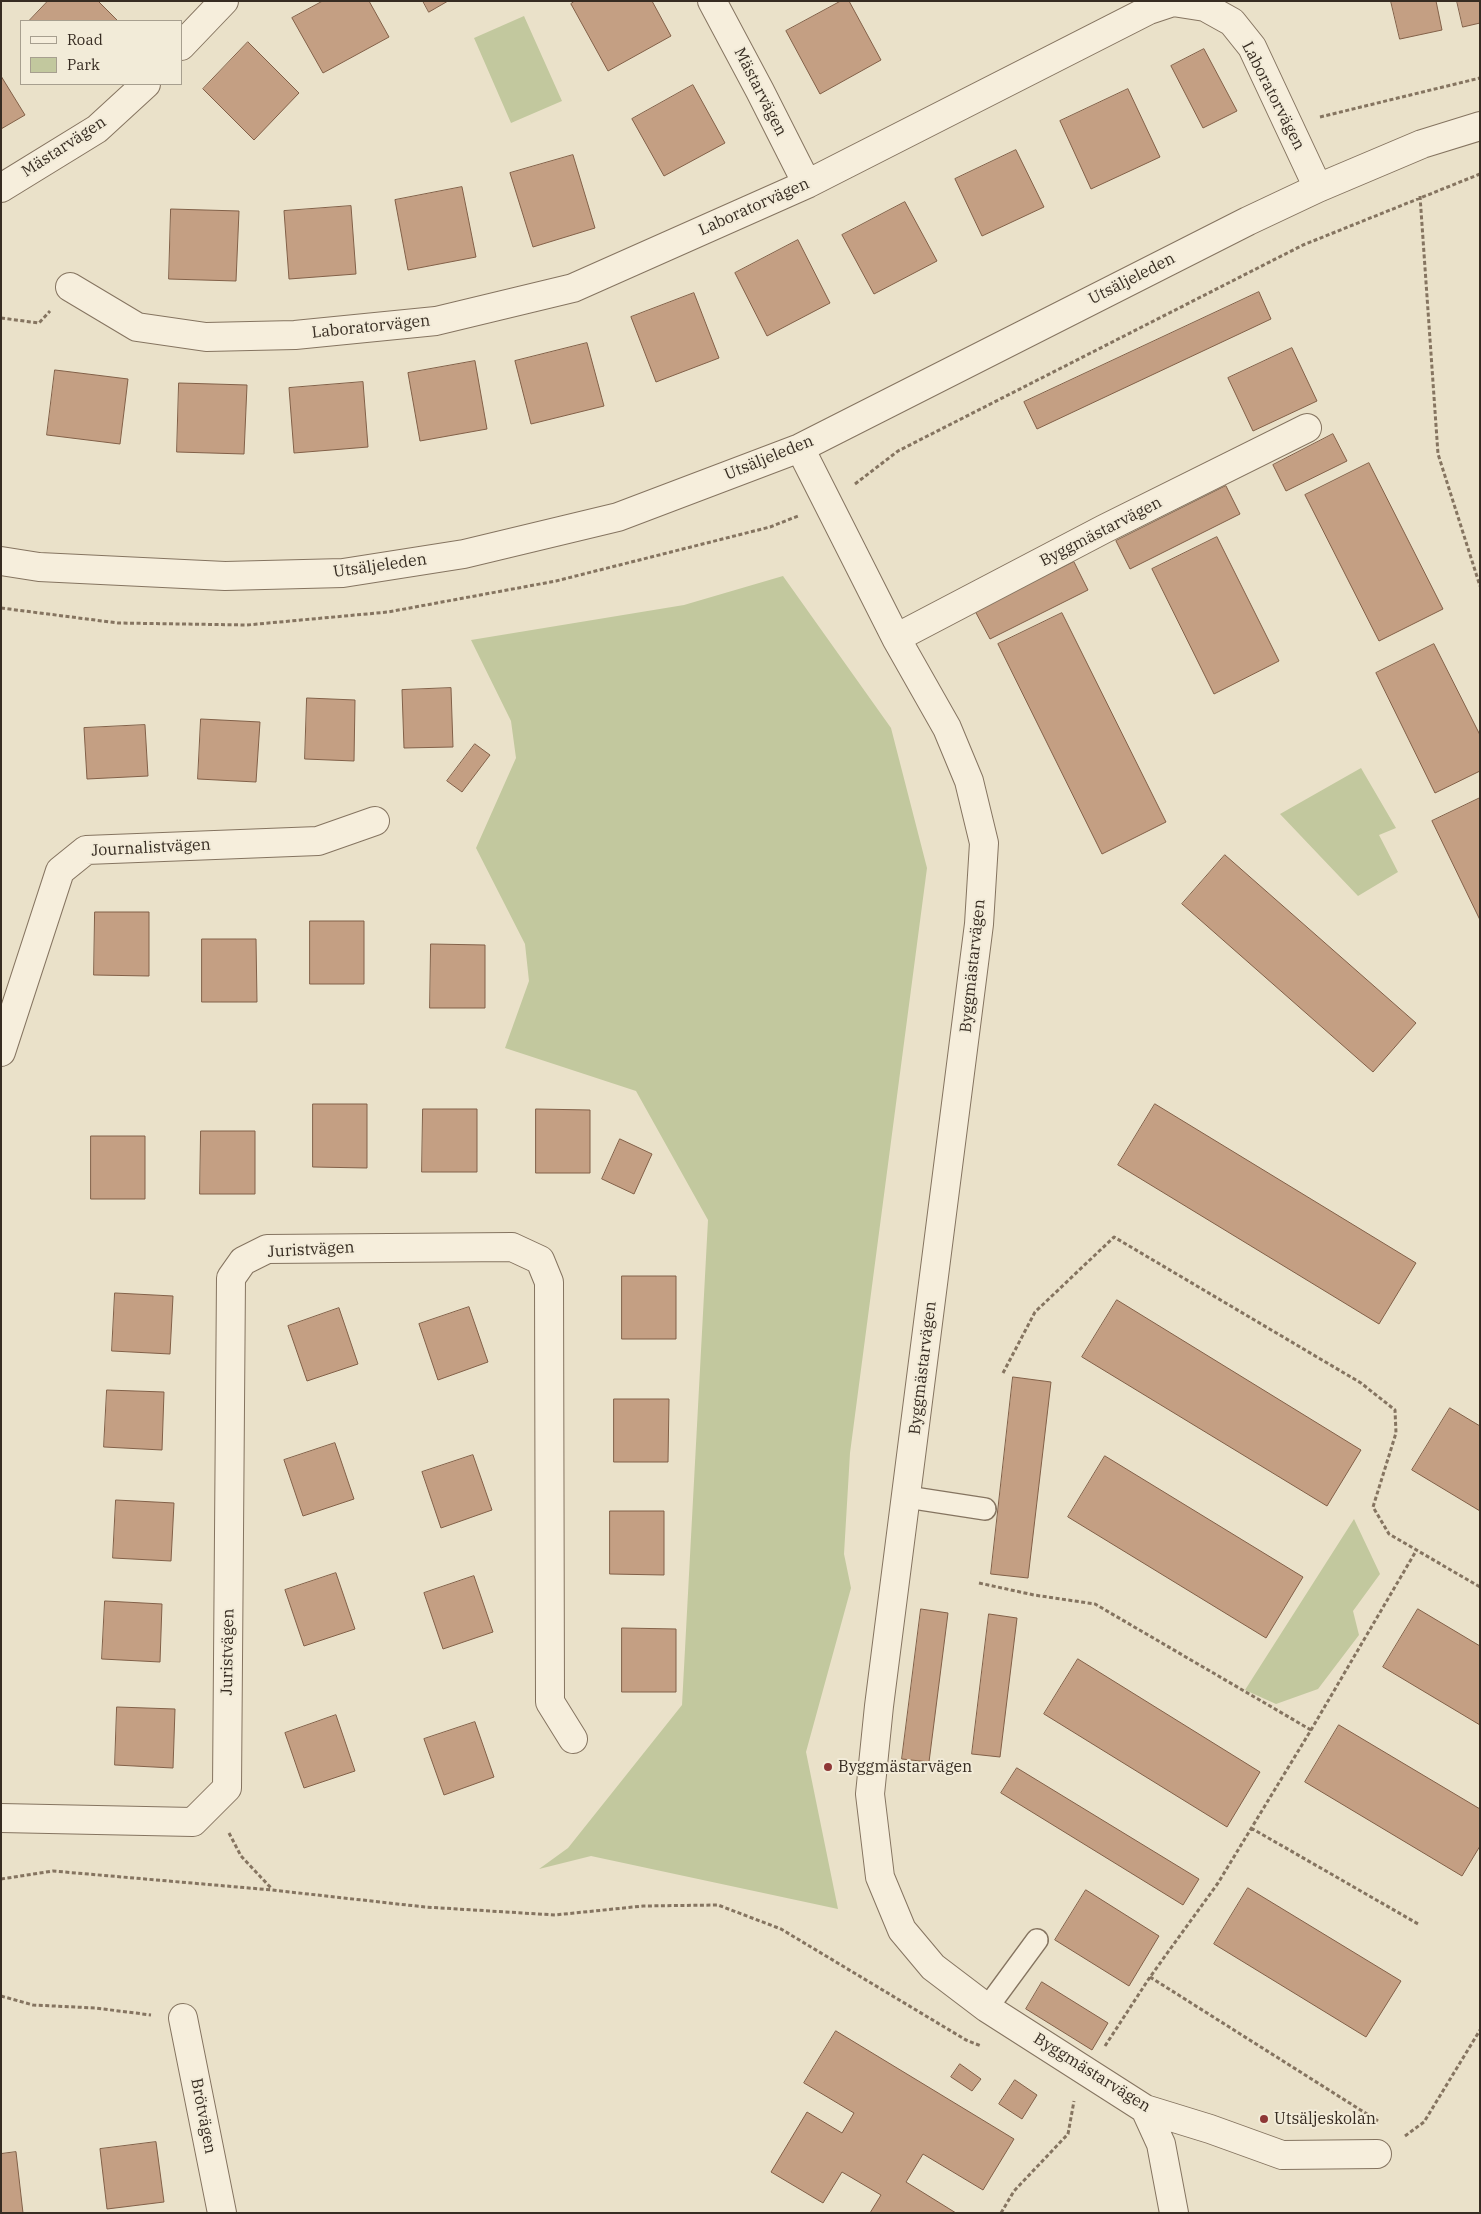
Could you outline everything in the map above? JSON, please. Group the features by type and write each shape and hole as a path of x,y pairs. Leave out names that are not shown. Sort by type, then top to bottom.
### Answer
{"street":[{"path":"182,45 224,1"},
{"name":"Mästarvägen","path":"712,1 807,184"},
{"name":"Laboratorvägen","path":"70,287 137,328 206,337 295,335 436,321 573,288 807,184 1148,10 1173,2 1206,7 1232,22 1252,47 1290,124 1318,188"},
{"name":"Mästarvägen","path":"1,188 97,129 145,85"},
{"name":"Utsäljeleden","path":"1,561 39,567 225,576 342,573 464,554 618,517 800,448 1130,280 1318,188 1422,144 1480,126"},
{"name":"Byggmästarvägen","path":"896,638 1104,529 1307,428"},
{"name":"Byggmästarvägen","path":"800,448 896,638 947,728 968,781 984,843 979,924 870,1794 880,1877 902,1930 933,1967 987,2008 1145,2109 1210,2129 1282,2155 1377,2154"},
{"name":"Journalistvägen","path":"1,1052 60,871 86,850 318,841 375,821"},
{"name":"Juristvägen","path":"1,1818 193,1822 227,1788 231,1278 243,1261 267,1249 512,1247 540,1260 549,1282 550,1702 573,1739"},
{"name":"Brötvägen","path":"183,2018 222,2213"},
{"path":"1145,2109 1161,2144 1174,2213"}],"lane":[{"path":"906,1497 985,1510"},
{"path":"987,2008 1037,1940"}],"path":[{"path":"1290,124 1480,78"},
{"path":"1420,196 1438,454 1480,586"},
{"path":"1,318 39,323 70,287"},
{"path":"1003,1374 1035,1312 1114,1236 1361,1383 1395,1410 1396,1433 1373,1507 1389,1534 1480,1587"},
{"path":"1001,2213 1014,2191 1068,2134 1074,2096 1150,1977 1218,1883 1311,1730 1416,1551"},
{"path":"979,1583 1034,1595 1096,1604 1311,1730"},
{"path":"212,1802 240,1856 272,1890"},
{"path":"1251,1828 1420,1925"},
{"path":"1,1879 53,1871 272,1890 425,1907 555,1915 643,1906 718,1905 781,1929 966,2040 990,2049"},
{"path":"1150,1977 1406,2137 1424,2122 1480,2030"},
{"path":"1,1996 33,2005 94,2008 183,2018"},
{"path":"1377,2154 1392,2129"}],"green space":[{"path":"524,16 562,101 511,123 474,38"},
{"path":"783,576 891,728 927,868 850,1453 844,1554 851,1588 806,1752 838,1909 591,1856 539,1869 568,1848 682,1705 708,1220 636,1091 505,1048 529,981 525,944 476,848 516,758 511,721 471,640 684,605"},
{"path":"1361,768 1396,828 1379,835 1398,872 1358,896 1280,814"},
{"path":"1354,1519 1380,1574 1353,1611 1359,1635 1318,1689 1276,1704 1245,1690"}],"building":[{"path":"48,1 98,1 117,20 30,20"},
{"path":"323,1 369,1 389,37 323,73 292,18"},
{"path":"423,1 448,1 429,12"},
{"path":"575,1 652,1 671,36 608,71 571,4"},
{"path":"841,1 849,1 881,60 820,94 786,31"},
{"path":"1391,1 1436,1 1442,30 1400,39"},
{"path":"1457,1 1480,1 1480,23 1463,27"},
{"path":"248,42 299,93 254,140 203,89"},
{"path":"1204,49 1237,111 1203,128 1171,66"},
{"path":"1,76 25,115 1,129"},
{"path":"693,85 725,143 664,176 632,119"},
{"path":"1128,89 1160,157 1091,189 1060,121"},
{"path":"1016,150 1044,207 982,236 955,179"},
{"path":"573,155 595,228 533,247 510,173"},
{"path":"462,187 476,257 408,270 395,200"},
{"path":"905,202 937,261 874,294 842,235"},
{"path":"351,206 356,274 289,279 284,211"},
{"path":"171,209 239,211 236,281 169,279"},
{"path":"798,240 830,303 767,336 735,273"},
{"path":"1259,292 1271,319 1037,429 1024,402"},
{"path":"694,293 719,358 656,382 631,317"},
{"path":"587,343 604,406 531,424 515,361"},
{"path":"1292,348 1317,401 1253,431 1228,378"},
{"path":"475,361 487,429 420,441 408,373"},
{"path":"55,370 128,379 120,444 47,435"},
{"path":"363,382 368,447 294,453 289,388"},
{"path":"179,383 247,385 244,454 177,452"},
{"path":"1333,434 1347,461 1286,491 1273,465"},
{"path":"1369,463 1443,609 1379,641 1305,495"},
{"path":"1226,486 1240,514 1130,569 1116,541"},
{"path":"1217,537 1279,661 1214,694 1152,569"},
{"path":"1074,562 1088,590 990,639 975,611"},
{"path":"1062,613 1166,822 1102,854 998,644"},
{"path":"1434,644 1480,735 1480,771 1435,793 1376,673"},
{"path":"451,688 453,747 404,748 402,690"},
{"path":"307,698 355,700 354,761 305,759"},
{"path":"201,719 260,722 256,782 198,779"},
{"path":"145,725 148,776 87,779 84,728"},
{"path":"475,744 490,755 462,792 447,781"},
{"path":"1480,798 1480,920 1432,821"},
{"path":"1225,855 1416,1023 1373,1072 1182,904"},
{"path":"95,912 149,912 149,976 94,975"},
{"path":"310,921 364,921 364,984 310,984"},
{"path":"202,939 256,939 257,1002 202,1002"},
{"path":"431,944 485,945 485,1008 430,1008"},
{"path":"313,1104 367,1104 367,1168 313,1167"},
{"path":"1155,1104 1416,1263 1379,1324 1118,1165"},
{"path":"423,1109 477,1109 477,1172 422,1172"},
{"path":"536,1109 590,1110 590,1173 536,1173"},
{"path":"201,1131 255,1131 255,1194 200,1194"},
{"path":"91,1136 145,1136 145,1199 91,1199"},
{"path":"620,1139 652,1154 634,1194 602,1179"},
{"path":"622,1276 676,1276 676,1339 622,1339"},
{"path":"115,1293 173,1296 170,1354 112,1351"},
{"path":"1117,1300 1361,1450 1327,1506 1082,1357"},
{"path":"469,1307 488,1362 438,1380 419,1324"},
{"path":"339,1308 358,1364 307,1381 288,1326"},
{"path":"1013,1377 1051,1382 1028,1578 991,1574"},
{"path":"107,1390 164,1392 162,1450 104,1447"},
{"path":"614,1399 669,1399 668,1462 614,1462"},
{"path":"1450,1408 1480,1426 1480,1511 1412,1470"},
{"path":"335,1443 354,1499 303,1516 284,1460"},
{"path":"473,1455 492,1510 441,1528 422,1472"},
{"path":"1105,1456 1303,1577 1266,1638 1068,1517"},
{"path":"116,1500 174,1503 171,1561 113,1558"},
{"path":"610,1511 664,1511 664,1575 610,1574"},
{"path":"336,1573 355,1629 304,1646 285,1590"},
{"path":"474,1576 493,1632 443,1649 424,1593"},
{"path":"105,1601 162,1604 160,1662 102,1659"},
{"path":"921,1609 948,1613 929,1762 902,1759"},
{"path":"1418,1609 1480,1646 1480,1725 1383,1667"},
{"path":"989,1614 1017,1618 1000,1757 972,1754"},
{"path":"622,1628 676,1629 676,1692 622,1692"},
{"path":"1078,1659 1260,1772 1227,1827 1044,1714"},
{"path":"117,1707 175,1709 173,1768 115,1765"},
{"path":"336,1715 355,1771 304,1788 285,1733"},
{"path":"475,1722 494,1777 444,1795 424,1739"},
{"path":"1339,1725 1480,1809 1480,1846 1462,1876 1305,1782"},
{"path":"1017,1768 1199,1879 1183,1905 1001,1793"},
{"path":"1248,1888 1401,1981 1366,2037 1214,1944"},
{"path":"1086,1890 1159,1936 1129,1986 1055,1940"},
{"path":"1042,1982 1108,2023 1092,2050 1026,2009"},
{"path":"836,2031 1014,2139 983,2190 923,2154 906,2182 956,2213 870,2213 881,2195 842,2172 823,2203 771,2172 807,2112 842,2133 854,2113 804,2083"},
{"path":"960,2064 981,2079 972,2091 951,2077"},
{"path":"1015,2080 1037,2095 1022,2119 999,2104"},
{"path":"156,2142 164,2202 107,2209 100,2149"},
{"path":"16,2152 23,2213 1,2213 1,2154"}],"place":[{"name":"Byggmästarvägen","path":"828,1767"},
{"name":"Utsäljeskolan","path":"1264,2119"}]}
